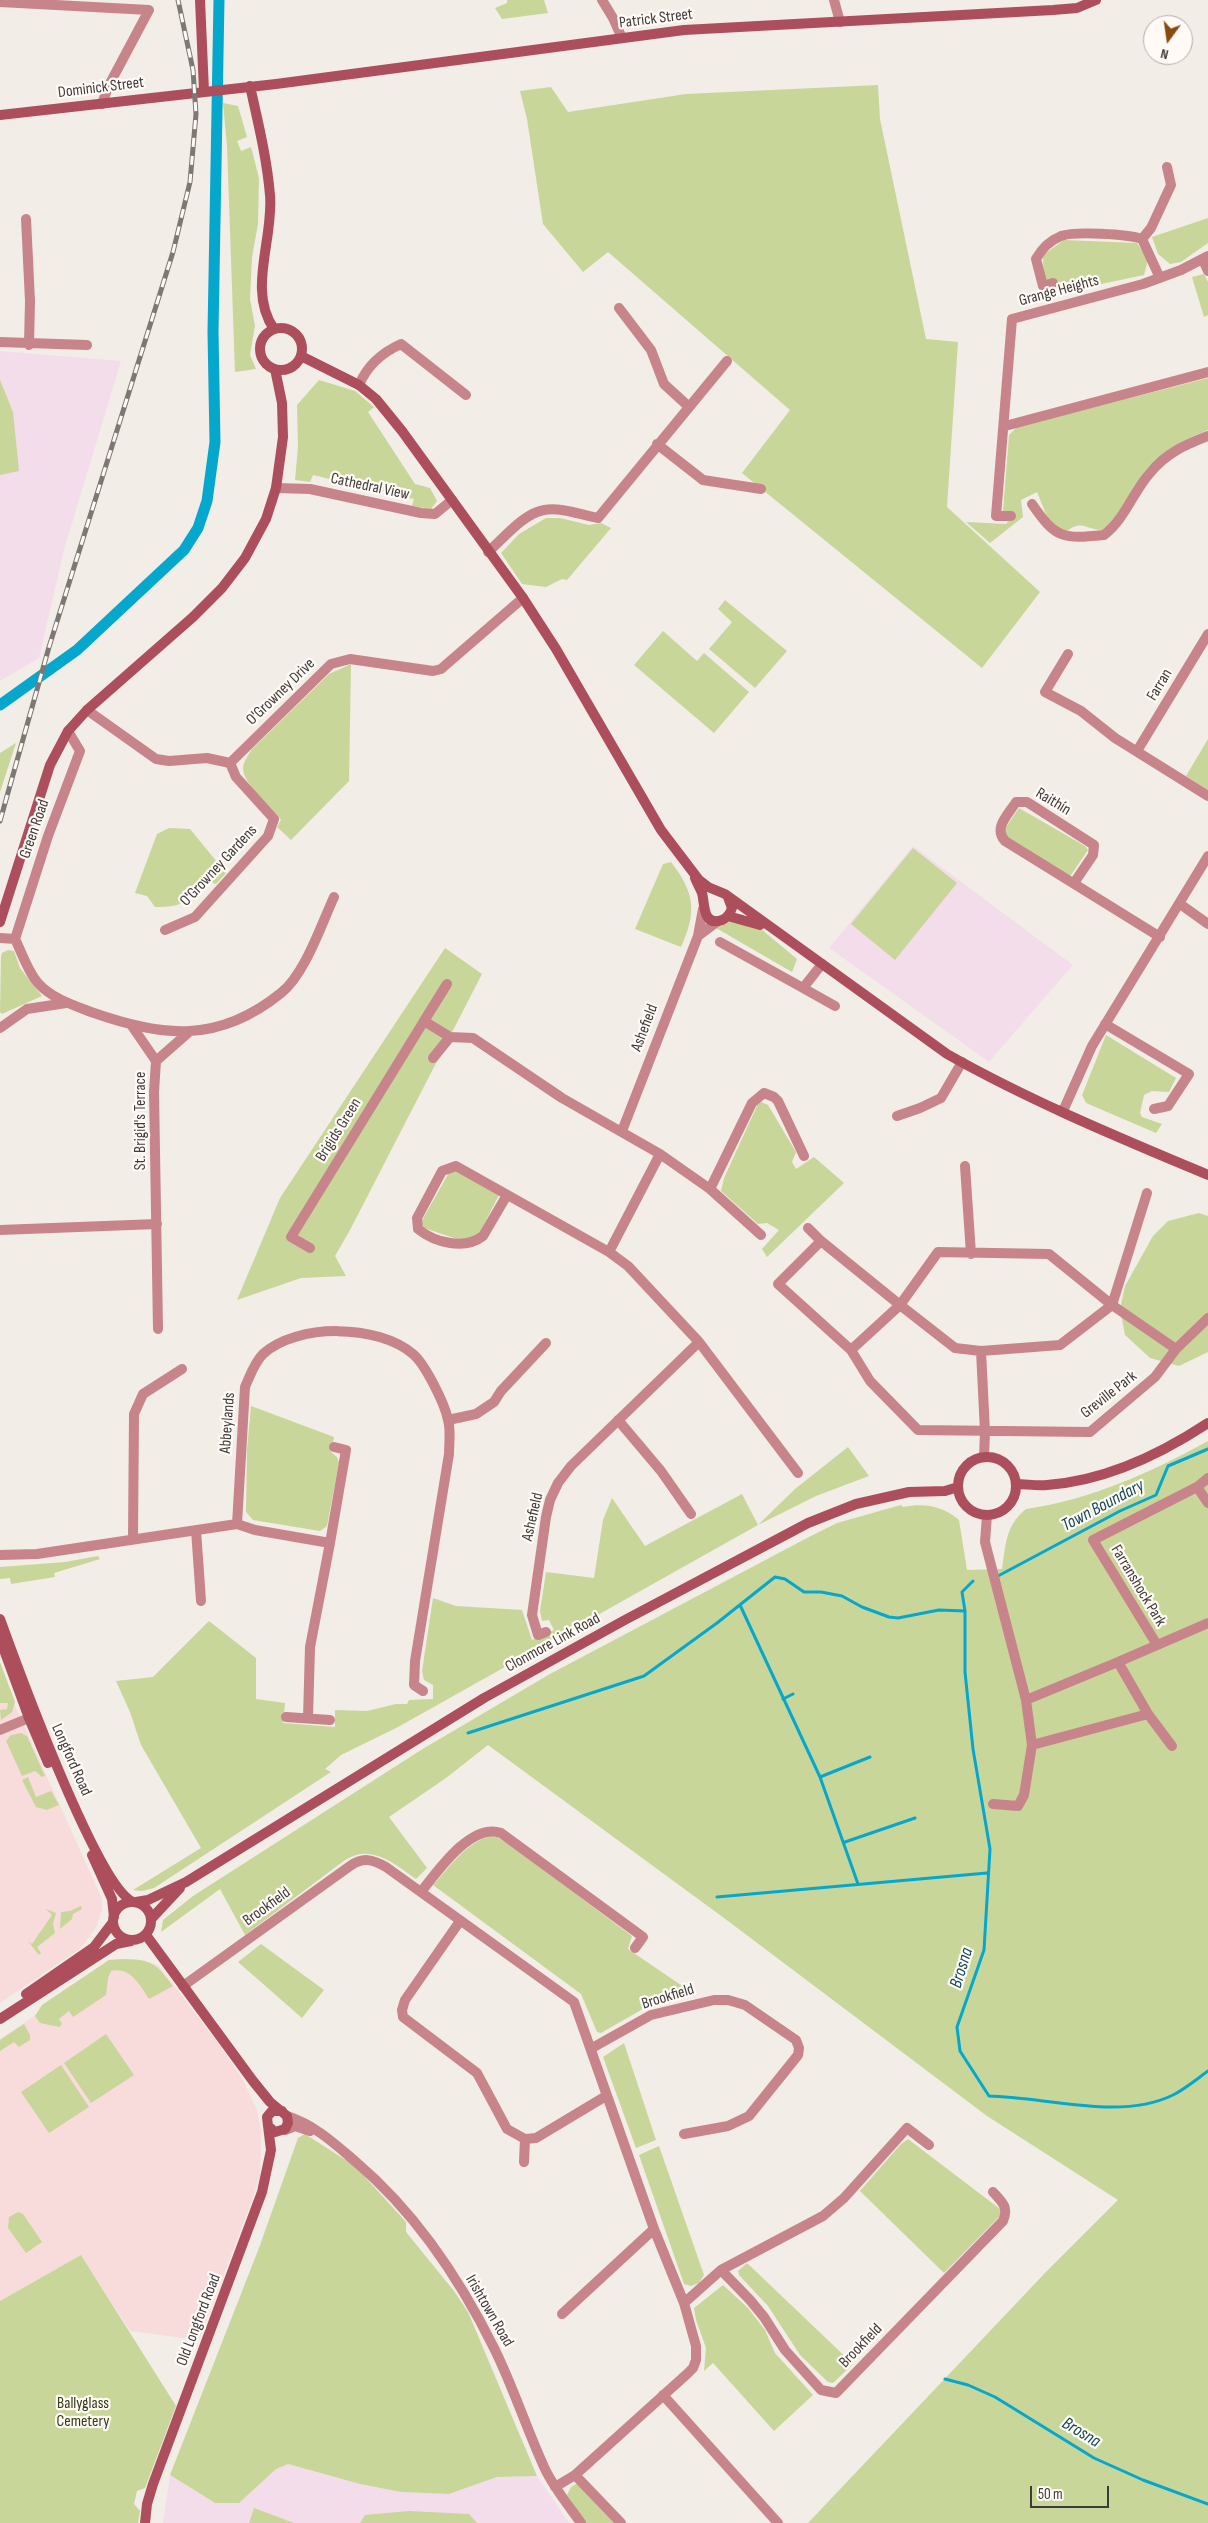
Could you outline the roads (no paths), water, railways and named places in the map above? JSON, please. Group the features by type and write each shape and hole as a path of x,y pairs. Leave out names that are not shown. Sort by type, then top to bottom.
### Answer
{"street":[{"path":"200,0 203,91"},
{"path":"602,0 622,38"},
{"path":"834,0 840,22"},
{"name":"Patrick Street","path":"250,86 684,30 1077,8 1096,0"},
{"path":"0,2 149,10 108,87 102,104"},
{"path":"250,86 271,197 263,291 267,320 274,329"},
{"name":"Dominick Street","path":"0,115 250,86"},
{"path":"1142,238 1152,228 1171,184 1167,167"},
{"path":"26,219 30,345"},
{"path":"1053,284 1043,286 1036,259 1048,243 1063,235 1130,235 1142,238"},
{"path":"1142,238 1160,278"},
{"name":"Grange Heights","path":"1011,516 996,516 1012,319 1160,278 1206,258 1208,271"},
{"path":"620,308 650,350 664,384 688,406"},
{"path":"71,728 87,710 193,617 222,588 245,558 266,519 276,488 283,436 282,403 275,369 264,361 260,349 265,336 274,329 287,329 298,336 301,342 301,356 292,367 275,369"},
{"path":"0,342 30,345 87,345"},
{"path":"359,385 366,368 391,349 401,344 466,395"},
{"path":"301,356 359,385 382,405 522,598 556,649 661,830 703,884 725,895 918,1035 962,1062 1063,1111 1208,1175"},
{"path":"488,552 526,519 543,510 558,509 598,518 688,406 727,361"},
{"path":"1004,426 1208,372"},
{"path":"1032,504 1046,524 1063,536 1079,538 1104,535 1122,515 1149,474 1165,458 1179,447 1208,436"},
{"path":"657,444 703,480 762,489"},
{"name":"Cathedral View","path":"276,488 310,489 421,513 435,514 452,500"},
{"name":"O'Growney Drive","path":"230,763 331,664 350,659 433,671 441,669 522,598"},
{"name":"Farran","path":"1137,750 1208,634"},
{"path":"1068,654 1045,692 1081,711 1115,738 1208,796"},
{"path":"87,710 156,759 169,761 207,758 230,763"},
{"name":"Green Road","path":"0,922 50,765 71,728"},
{"name":"Green Road","path":"14,939 48,836 80,751 71,728"},
{"name":"O'Growney Gardens","path":"165,930 195,917 268,836 273,827 274,819 236,777 230,763"},
{"name":"Raithín","path":"1074,883 1093,854 1094,845 1027,802 1016,802 999,829 999,835 1005,842 1160,937"},
{"path":"1063,1111 1092,1046 1208,856"},
{"path":"691,870 699,886 706,916 770,929"},
{"path":"698,936 723,918 732,904 725,895 710,894 703,906"},
{"path":"0,938 14,939 38,983 66,1002 132,1026 189,1032 236,1022 282,993 300,971 334,897"},
{"path":"1180,904 1208,924"},
{"name":"Ashefield","path":"622,1131 698,936 703,906"},
{"path":"720,942 835,1006"},
{"path":"803,988 822,964"},
{"path":"447,984 424,1021 450,1037 472,1038 562,1098 660,1154 710,1189 761,1235"},
{"path":"0,1028 6,1022 28,1009 66,1002"},
{"name":"Brigids Green","path":"310,1248 291,1237 424,1021"},
{"path":"1106,1024 1189,1074 1168,1106 1154,1109"},
{"name":"St. Brigid's Terrace","path":"132,1026 156,1061 154,1092 158,1329"},
{"path":"156,1061 189,1032"},
{"path":"433,1058 450,1037"},
{"path":"897,1116 941,1098 962,1062"},
{"path":"710,1189 752,1103 764,1093 778,1101 804,1156"},
{"path":"609,1252 660,1154"},
{"path":"506,1195 483,1236 477,1240 466,1244 457,1244 423,1233 418,1229 417,1218 442,1171 450,1166 460,1167 506,1195 609,1252 628,1266 699,1342 798,1473"},
{"path":"964,1166 971,1254"},
{"path":"808,1228 821,1241 955,1348 981,1351 1060,1345 1112,1305 1147,1193"},
{"path":"0,1230 156,1224"},
{"name":"Greville Park","path":"821,1241 778,1284 851,1350 870,1381 918,1430 1090,1432 1155,1377 1176,1349 1208,1318"},
{"path":"851,1350 900,1305 938,1252 1049,1254 1112,1305 1176,1349"},
{"name":"Abbeylands","path":"237,1524 245,1387 251,1371 261,1356 290,1338 324,1332 345,1332 395,1342 415,1355 445,1408 448,1420 449,1454 415,1661 414,1685 423,1691"},
{"name":"Ashefield","path":"546,1632 538,1635 532,1615 550,1500 558,1482 571,1466 699,1342"},
{"path":"448,1420 476,1414 494,1402 546,1343"},
{"path":"981,1351 985,1432 984,1457"},
{"path":"133,1540 134,1414 143,1394 182,1369"},
{"path":"618,1420 661,1471 691,1514"},
{"path":"1016,1484 1046,1486 1107,1473 1165,1448 1208,1422"},
{"path":"308,1718 310,1647 346,1450 334,1447"},
{"path":"984,1457 1002,1461 1009,1467 1016,1484 1011,1502 996,1514 987,1515 970,1510 960,1496 958,1487 962,1470 976,1459 984,1457"},
{"name":"Farranshock Park","path":"1157,1645 1093,1540 1197,1487 1208,1478"},
{"name":"Clonmore Link Road","path":"135,1902 148,1900 186,1882 484,1698 623,1621 808,1523 856,1504 909,1492 945,1491 958,1487"},
{"path":"1197,1487 1208,1503"},
{"path":"987,1515 985,1542 1026,1700 1032,1745 1024,1794 1018,1806 993,1804"},
{"path":"0,1555 37,1554 237,1524 255,1530 330,1543"},
{"path":"196,1530 201,1601"},
{"name":"Longford Road","path":"0,1619 59,1771 86,1828 122,1895 135,1902"},
{"name":"Farranshock Park","path":"1026,1700 1208,1623"},
{"path":"0,1639 29,1720 112,1899 113,1920 119,1935 132,1941"},
{"path":"1118,1662 1148,1714 1172,1746"},
{"path":"23,1682 32,1712 29,1720"},
{"path":"1032,1745 1148,1714"},
{"path":"286,1717 330,1720"},
{"path":"0,1730 29,1720"},
{"path":"421,1892 448,1859 463,1845 489,1830 495,1830 502,1833 643,1937 635,1948"},
{"name":"Brookfield","path":"183,1986 360,1860 376,1861 574,2002 592,2048 606,2096 654,2229 684,2303 696,2346 696,2360 693,2368 575,2475 555,2487"},
{"name":"Clonmore Link Road","path":"152,1918 186,1882"},
{"path":"0,2011 94,1947 113,1920 120,1906 135,1902 146,1908 152,1918 150,1930 146,1936 116,1944 0,2019"},
{"path":"460,1921 405,2000 402,2010 404,2017 477,2073 507,2129 525,2139 536,2138 606,2096"},
{"path":"146,1936 253,2081 270,2102 284,2113 288,2123 269,2168"},
{"name":"Brookfield","path":"592,2048 651,2015 682,2006 714,2000 728,2000 745,2005 796,2040 798,2055 750,2116 728,2126 684,2134"},
{"name":"Old Longford Road","path":"145,2523 147,2504 153,2484 252,2222 269,2168 271,2144 264,2102 253,2081"},
{"path":"272,2111 284,2113 301,2120 331,2141 295,2126 275,2132 267,2122 272,2111"},
{"path":"684,2303 721,2270 823,2216 844,2198 907,2128 929,2145"},
{"path":"524,2162 525,2139"},
{"name":"Irishtown Road","path":"331,2141 378,2181 414,2221 471,2305 496,2351 546,2471 581,2523"},
{"name":"Brookfield","path":"721,2270 750,2300 764,2317 785,2350 821,2390 836,2393 1003,2221 1006,2212 1005,2205 993,2192"},
{"path":"562,2314 654,2229"},
{"path":"663,2395 778,2523"},
{"path":"575,2475 621,2523"}],"waterway":[{"path":"0,705 77,650 184,550 198,528 207,501 215,442 213,332 219,0"},
{"name":"Town Boundary","path":"998,1576 1120,1511 1156,1495 1168,1466 1208,1449"},
{"path":"468,1733 644,1676 717,1623 775,1577 785,1579 804,1592 821,1592 842,1596 862,1607 889,1617 898,1618 939,1610 965,1611"},
{"name":"Brosna","path":"973,1581 962,1592 965,1611 965,1672 973,1749 990,1849 984,1950 957,2027 960,2051 989,2096 1082,2106 1107,2107 1152,2103 1177,2093 1208,2071"},
{"path":"740,1605 820,1777 858,1884"},
{"path":"783,1699 793,1694"},
{"path":"820,1777 870,1757"},
{"path":"845,1842 915,1818"},
{"path":"717,1897 987,1873"},
{"name":"Brosna","path":"945,2379 968,2385 995,2397 1094,2458 1143,2480 1208,2504"}],"railway":[{"path":"0,821 49,647 173,252 190,182 196,114 193,70 178,0"}],"park label":[{"name":"Ballyglass Cemetery","path":"83,2413"}]}
